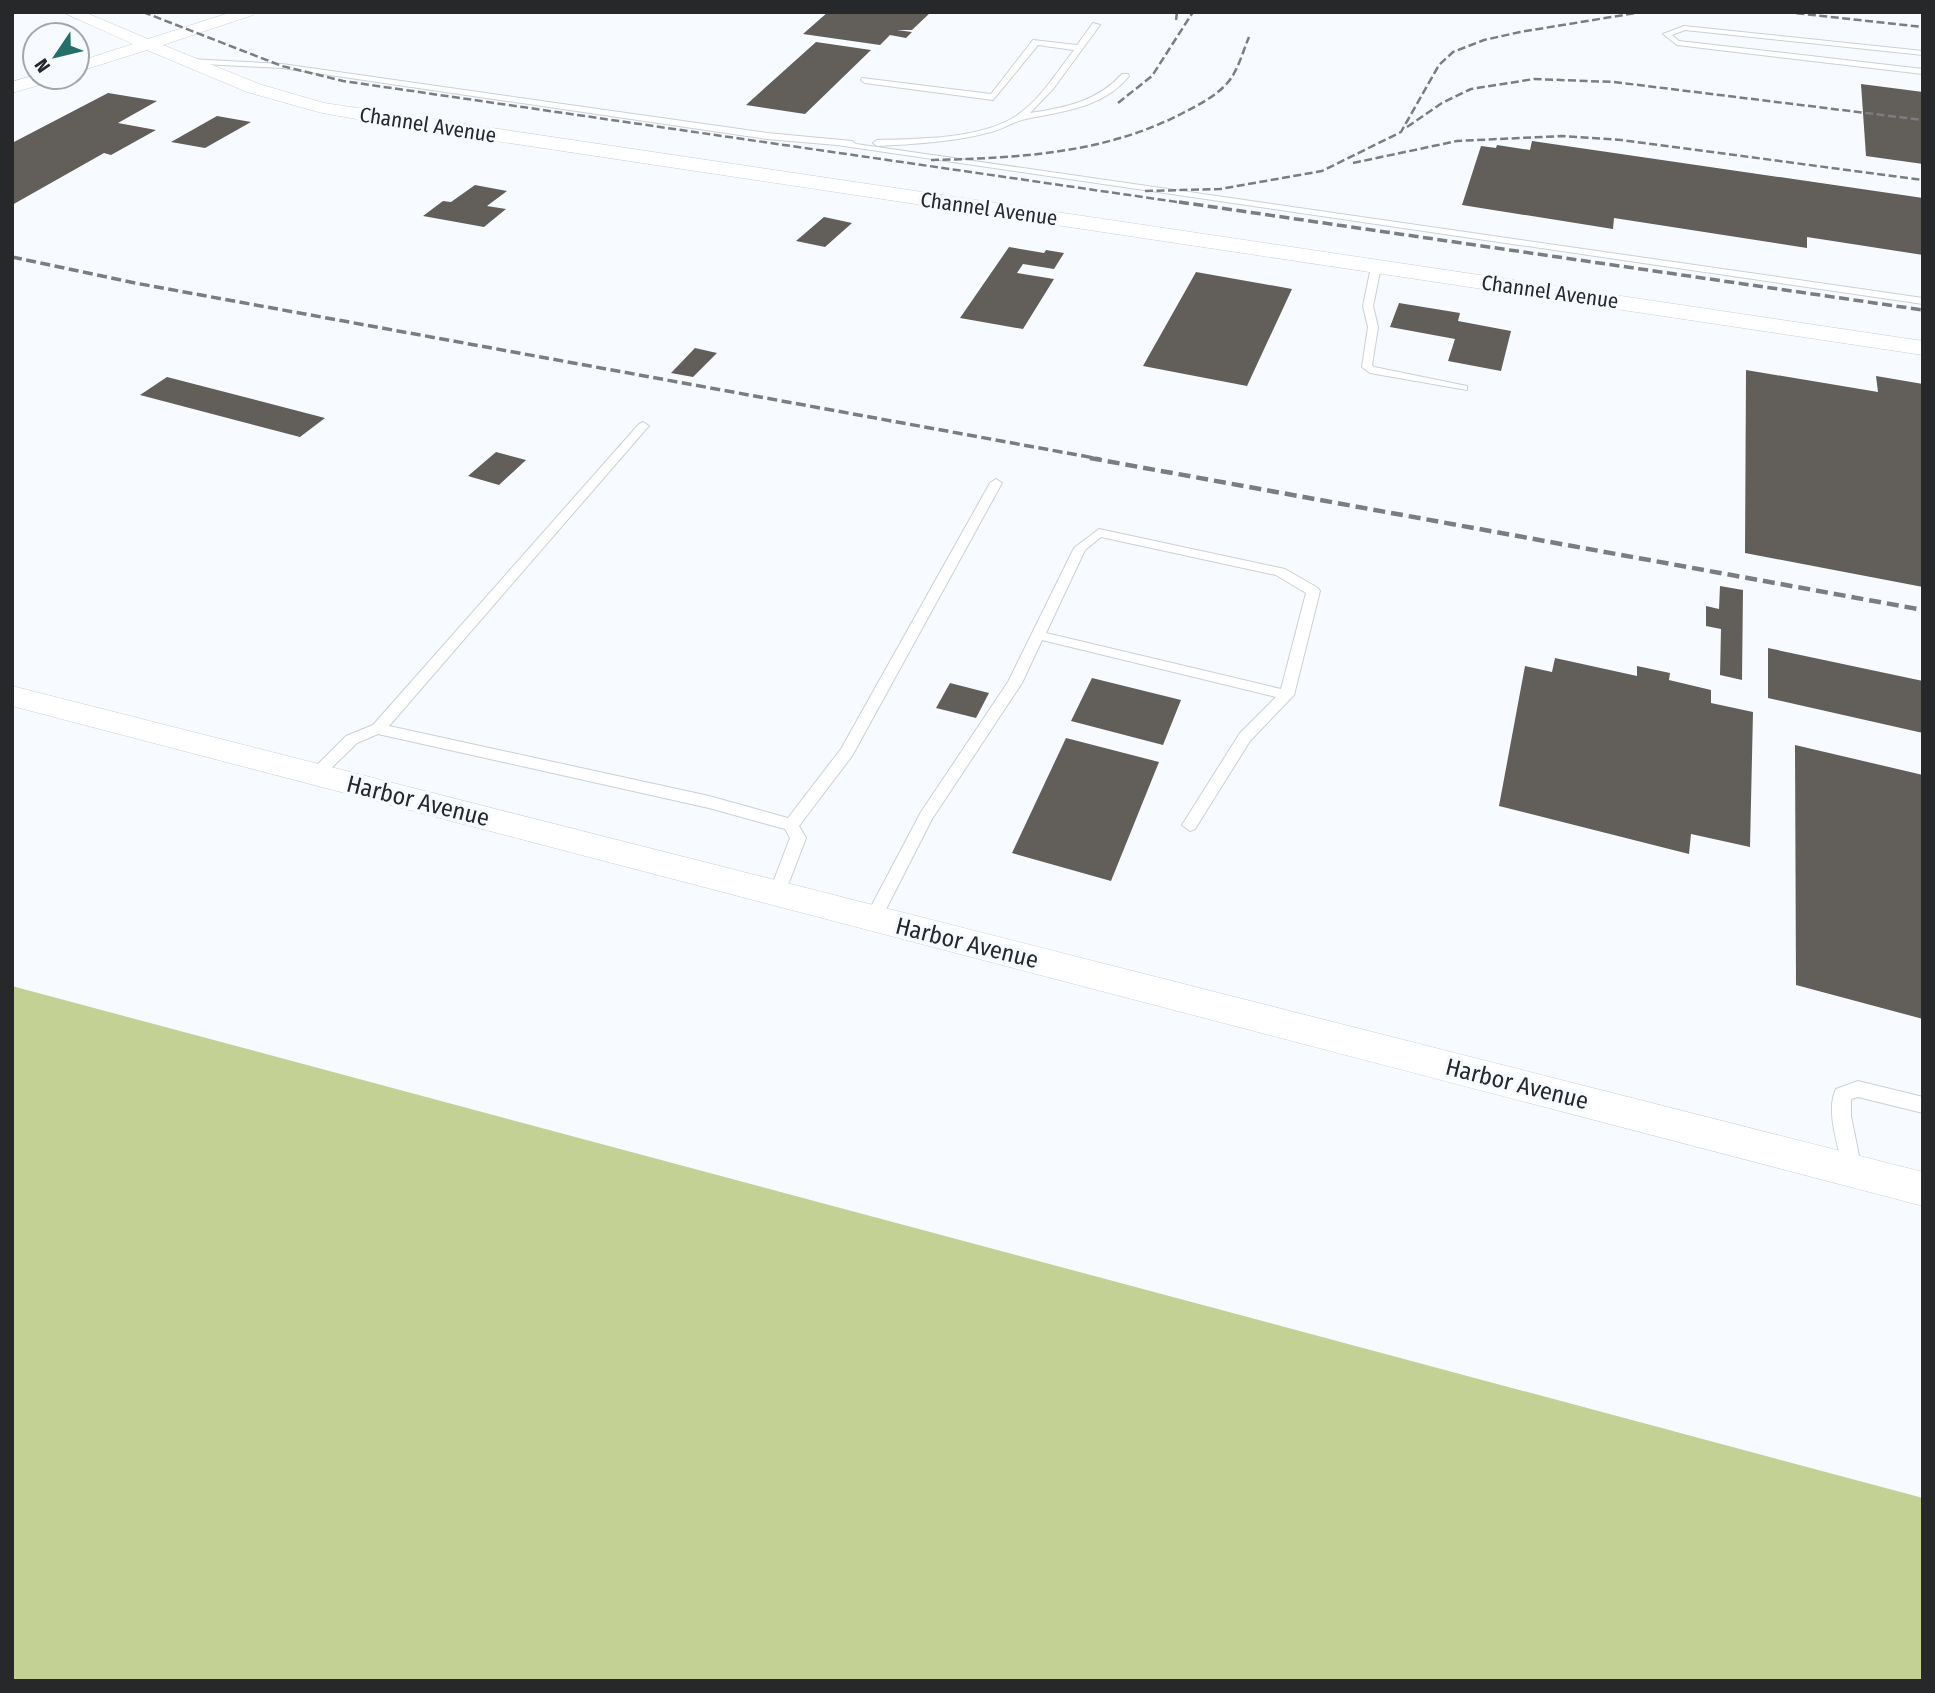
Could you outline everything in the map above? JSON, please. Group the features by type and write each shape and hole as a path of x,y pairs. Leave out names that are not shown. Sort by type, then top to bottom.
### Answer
{"street":[{"name":"Channel Avenue","path":"70,12 253,88 322,108 1923,348"},
{"path":"91,63 248,12"},
{"name":"Harbor Avenue","path":"12,696 1923,1189"}],"lane":[{"path":"1020,117 1096,25"},
{"path":"1923,53 1684,28 1667,34 1677,43 1923,72"},
{"path":"865,80 993,97 1036,41 1078,48"},
{"path":"188,61 282,66 1923,300"},
{"path":"841,145 894,142 999,127 1020,117 1051,112 1088,101 1117,87 1125,76"},
{"path":"1376,267 1368,306 1373,327 1366,365 1370,370 1463,388"},
{"path":"378,729 643,426"},
{"path":"791,825 847,752 996,483"},
{"path":"873,918 926,816 1015,683 1080,548 1099,533 1280,572 1313,591 1287,695 1245,737 1190,825"},
{"path":"1038,635 1287,695"},
{"path":"315,775 352,738 378,729 709,802 791,825 798,838 777,893"},
{"path":"1853,1171 1842,1116 1842,1094 1858,1090 1923,1105"}],"green space":[{"path":"12,986 1923,1498 1923,1681 12,1681"}],"building":[{"path":"828,12 931,12 912,30 897,30 912,32 906,38 890,35 880,45 803,34"},
{"path":"816,42 871,50 805,114 746,105"},
{"path":"1861,84 1923,92 1923,164 1866,156"},
{"path":"108,93 157,101 118,123 156,130 111,155 104,153 12,205 12,143"},
{"path":"217,116 251,122 205,148 171,142"},
{"path":"1532,141 1923,198 1923,255 1807,237 1807,248 1614,218 1613,229 1462,205 1481,146 1496,148 1497,145 1530,150"},
{"path":"475,185 507,191 487,206 506,209 484,227 423,216 443,201 451,202"},
{"path":"824,217 852,223 825,247 796,241"},
{"path":"1009,247 1044,253 1046,250 1064,253 1054,269 1023,264 1017,273 1054,279 1023,329 960,318"},
{"path":"1196,272 1292,289 1247,386 1143,366"},
{"path":"1399,303 1460,313 1458,321 1511,331 1501,371 1448,361 1455,339 1390,327"},
{"path":"695,348 717,353 693,377 671,373"},
{"path":"1746,370 1878,392 1876,376 1923,384 1923,587 1745,553"},
{"path":"167,377 325,418 300,437 140,395"},
{"path":"496,452 526,460 499,485 468,476"},
{"path":"1720,586 1743,590 1742,680 1720,675 1721,629 1706,626 1706,606 1719,609"},
{"path":"1768,648 1923,681 1923,733 1768,698"},
{"path":"1555,658 1637,676 1637,666 1670,673 1669,680 1711,690 1711,703 1753,712 1750,847 1691,834 1689,854 1499,806 1525,666 1552,672"},
{"path":"1092,678 1181,700 1163,745 1071,721"},
{"path":"950,683 989,693 976,718 936,708"},
{"path":"1066,738 1159,762 1111,881 1012,853"},
{"path":"1795,745 1923,775 1923,1019 1796,985"}],"railway":[{"path":"143,12 282,66 343,81 1191,204"},
{"path":"1176,20 1177,12"},
{"path":"1118,103 1152,76 1193,12"},
{"path":"1145,191 1220,189 1322,171 1401,132 1439,65 1453,52 1484,40 1520,32 1642,12"},
{"path":"1785,12 1923,27"},
{"path":"931,160 995,158 1059,151 1121,138 1151,127 1200,104 1224,86 1236,71 1249,37"},
{"path":"1407,127 1442,103 1471,89 1534,79 1614,82 1923,120"},
{"path":"1353,163 1457,141 1562,136 1621,140 1923,180"},
{"path":"1179,202 1923,310"},
{"path":"12,257 135,283 1100,459"},
{"path":"1090,458 1923,610"}]}
